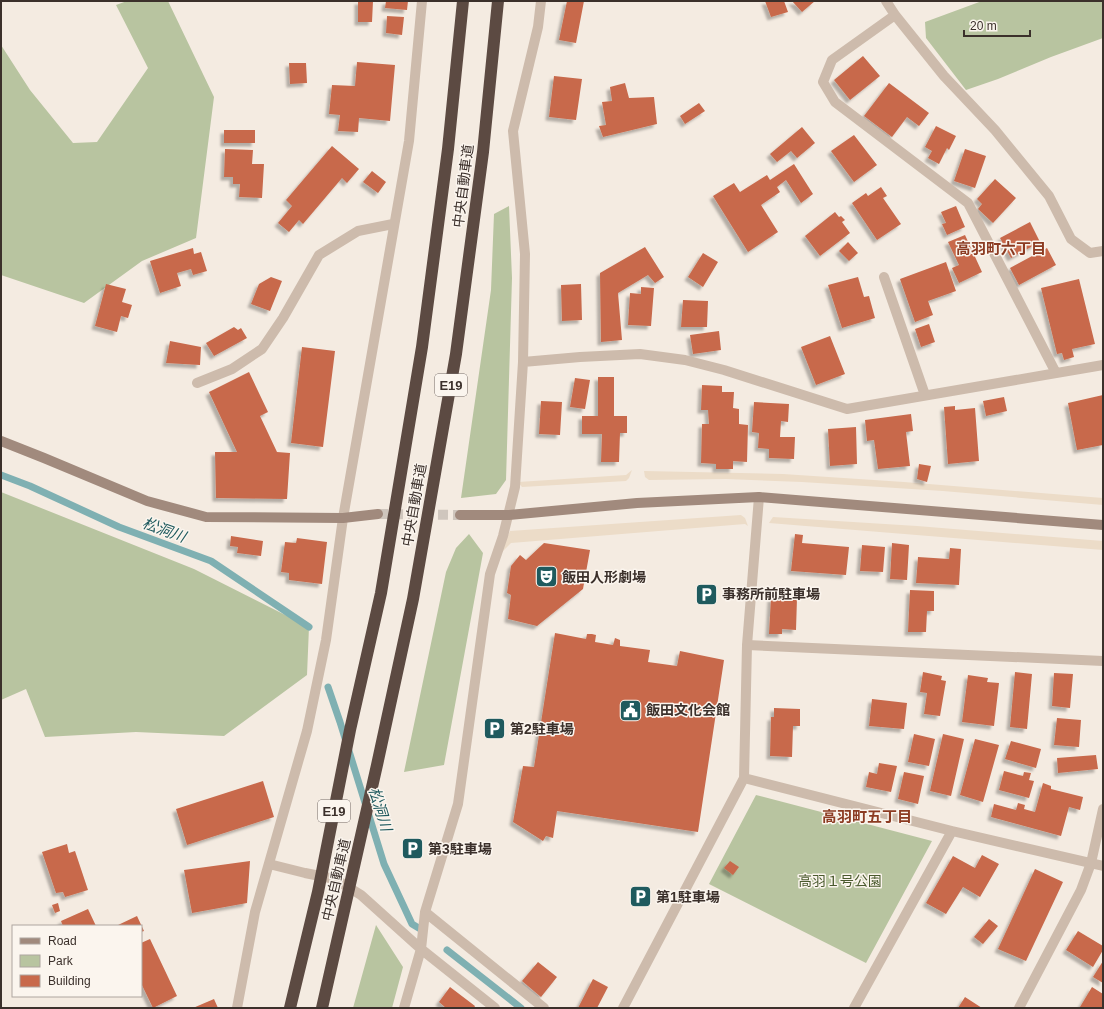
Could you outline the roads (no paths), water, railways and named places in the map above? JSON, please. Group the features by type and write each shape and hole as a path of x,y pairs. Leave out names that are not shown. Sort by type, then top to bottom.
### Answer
{"highway":[{"name":"中央自動車道","path":"290,1008 318,892 350,730 381,593 422,347 448,149 463,1"},
{"name":"中央自動車道","path":"322,1008 413,598 456,354 483,152 498,1"}],"street":[{"path":"237,1008 255,912 307,732 326,640 343,518 393,224 409,141 422,1"},
{"path":"404,1008 421,949 425,912 458,804 490,574 503,536 515,487 523,362 524,254 513,131 538,27 541,1"},
{"path":"886,1 895,15 944,76 995,130 1049,196 1072,239 1090,253 1103,251"},
{"path":"895,15 832,60 823,82 835,102 968,203 1056,373"},
{"path":"197,383 232,369 262,349 283,318 319,255 358,231 393,224"},
{"path":"884,277 925,395"},
{"path":"523,362 640,354 685,360 724,370 847,409 1103,365"},
{"path":"1,441 147,501 206,517 343,518 378,514"},
{"path":"622,1008 744,778 747,645 759,497"},
{"path":"460,515 509,515 637,503 759,497 1103,525"},
{"path":"747,645 1103,661"},
{"path":"744,778 952,831 1103,866"},
{"path":"1018,1008 1081,890 1091,863 1103,809"},
{"path":"854,1008 952,831"},
{"path":"269,864 305,874 335,879 361,895 421,949 494,1008"},
{"path":"425,912 544,1008"}],"waterway":[{"name":"松洞川","path":"1,475 30,486 119,527 211,561 309,627"},
{"name":"松洞川","path":"328,687 384,864 412,924 422,930"},
{"name":"松洞川","path":"447,950 521,1008"}],"tunnel":[{"path":"378,514 460,515"}],"place":[{"name":"飯田人形劇場","path":"547,577"},
{"name":"事務所前駐車場","path":"706,594"},
{"name":"飯田文化会館","path":"630,710"},
{"name":"第2駐車場","path":"495,729"},
{"name":"第3駐車場","path":"412,849"},
{"name":"第1駐車場","path":"641,897"}],"district":[{"name":"高羽町六丁目","path":"1001,249"},
{"name":"高羽町五丁目","path":"867,817"}],"park label":[{"name":"高羽１号公園","path":"840,881"}]}
